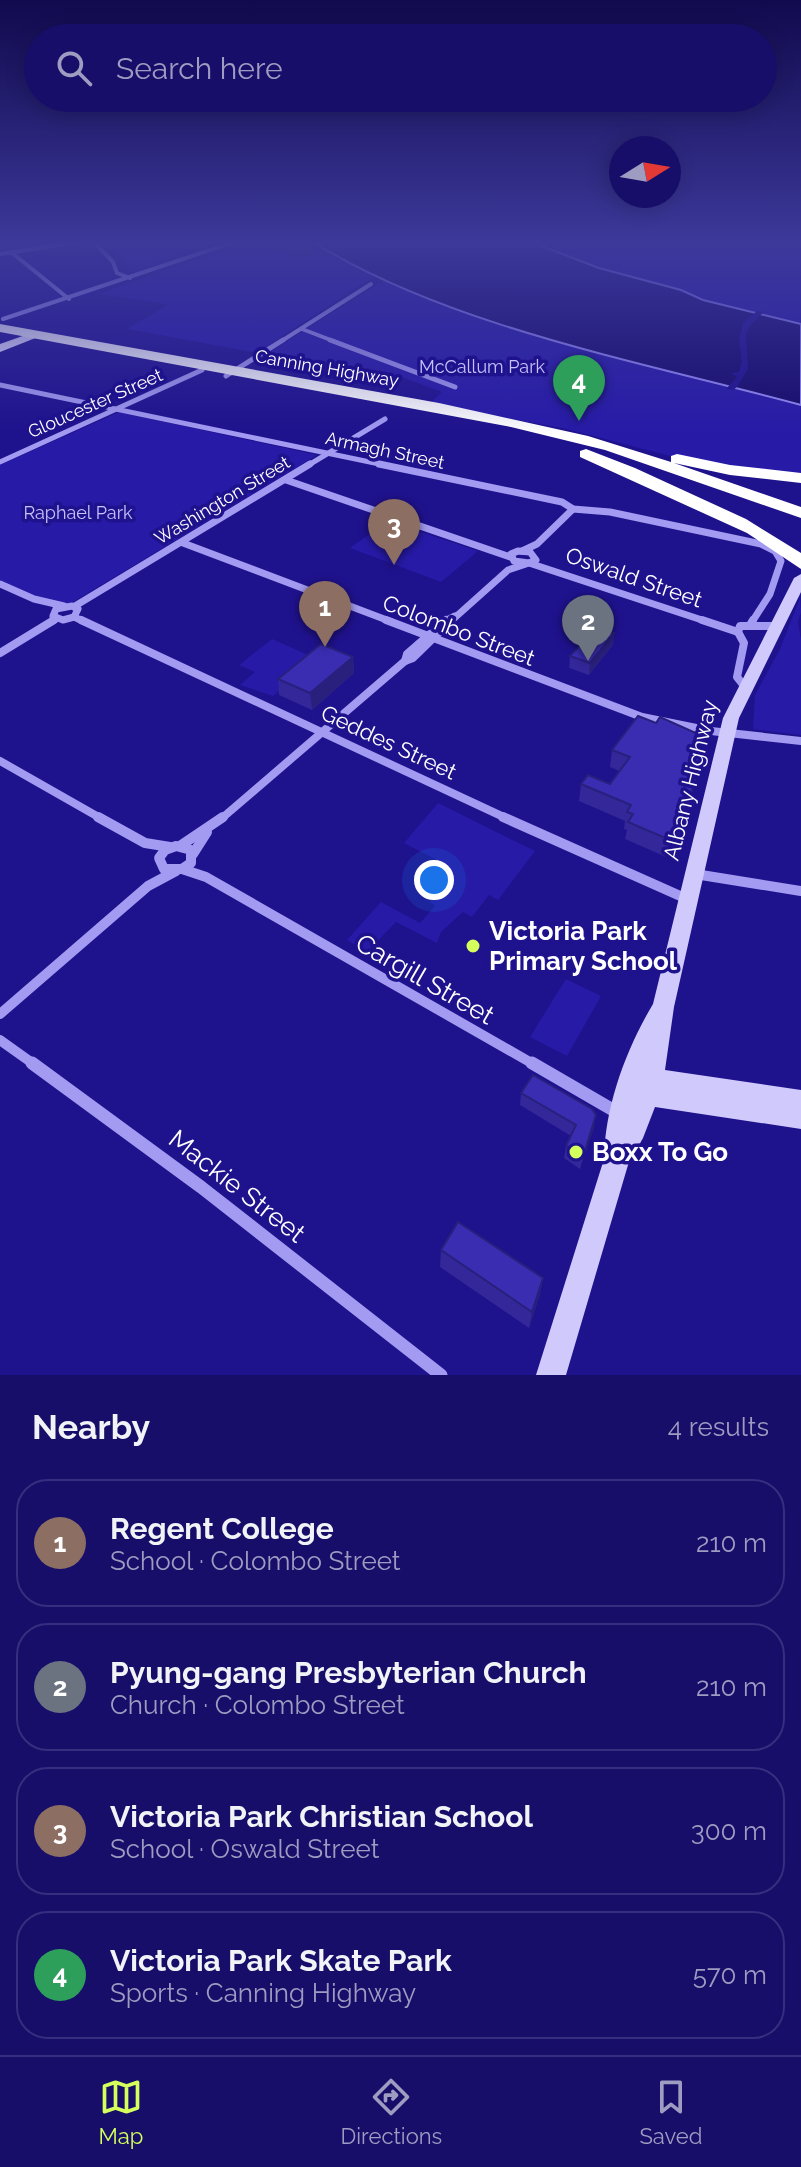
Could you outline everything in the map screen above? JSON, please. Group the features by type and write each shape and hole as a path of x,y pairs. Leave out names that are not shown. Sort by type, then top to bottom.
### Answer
{"highway":[{"name":"Canning Highway","path":"3,325 28,335 202,370 236,372 551,440 777,509"},
{"name":"Canning Highway","path":"28,335 519,424 622,451 777,509"},
{"path":"519,424 593,437 697,464 801,478"},
{"path":"551,440 635,473 755,530 780,543 801,563"},
{"path":"777,509 801,516"}],"main road":[{"path":"0,346 28,335"},
{"name":"Albany Highway","path":"617,1159 628,1148 728,733 745,687 801,578"},
{"path":"643,1084 679,1084 801,1101"},
{"path":"643,1084 801,1118"},
{"name":"Albany Highway","path":"551,1375 617,1159 615,1142 623,1115 643,1084"}],"street":[{"path":"3,325 52,306"},
{"path":"236,372 337,306"},
{"path":"302,329 455,387"},
{"name":"Gloucester Street","path":"0,462 202,370"},
{"name":"Armagh Street","path":"0,385 331,452 562,502 573,509 610,512 761,544 775,551 781,561 770,594 750,625"},
{"name":"Washington Street","path":"74,612 385,419"},
{"path":"286,480 496,550 535,556"},
{"path":"508,570 515,555 537,544 573,509"},
{"name":"Colombo Street","path":"183,543 642,717 728,733 801,741"},
{"path":"148,886 160,863 161,853 210,828 405,661 413,658 430,638 453,623 455,616 508,570 527,564 535,556 537,544"},
{"name":"Oswald Street","path":"515,555 527,564 547,567 709,622 739,629"},
{"name":"Oswald Street","path":"535,556 547,567"},
{"path":"0,584 74,612"},
{"path":"34,599 55,615 74,612"},
{"path":"0,653 64,606"},
{"name":"Geddes Street","path":"74,612 321,733 660,889 688,899"},
{"path":"745,687 737,677 744,643 739,629 750,625 778,626"},
{"path":"0,761 145,843 160,863"},
{"path":"0,1014 148,886 179,870 193,856 210,828"},
{"path":"145,843 187,847 193,856"},
{"name":"Cargill Street","path":"193,856 206,877"},
{"name":"Cargill Street","path":"160,863 206,877 516,1057 623,1115"},
{"path":"695,874 801,891"},
{"name":"Mackie Street","path":"0,1040 201,1187 441,1375"}],"green space":[{"path":"166,306 328,306 261,350 253,352 127,329"},
{"name":"McCallum Park","path":"343,306 457,306 539,333 801,405 801,475 685,460 567,429 429,404 442,392 396,375 369,377 266,354"},
{"path":"728,306 801,306 801,324"},
{"name":"Raphael Park","path":"119,412 317,455 73,602 55,603 0,581 0,465"},
{"path":"388,521 478,551 441,582 350,548"},
{"path":"800,598 801,735 753,729 755,695 780,649"},
{"path":"272,639 317,659 273,696 240,685 255,672 239,665"},
{"path":"438,803 535,851 498,900 489,895 472,917 463,912 441,932 437,943 396,922 367,952 347,940 381,902 420,923 435,906 430,902 433,898 430,895 448,892 435,859 404,843"},
{"path":"566,979 601,996 567,1056 530,1037"}],"shaded area":[{"path":"449,306 728,306 801,324 801,405 550,340"}],"pier":[{"path":"757,311 764,312 751,324 746,335 748,369 737,387 726,389 737,377 731,373 739,372 742,361 739,341 743,323"}],"building":[{"path":"581,621 614,633 590,663 570,656 589,636 574,630"},
{"path":"321,644 353,657 310,693 278,679"},
{"path":"638,716 656,723 660,717 707,738 677,843 628,822 633,814 627,812 631,805 581,784 588,775 610,784 630,757 612,750"},
{"path":"533,1075 592,1109 596,1115 583,1157 566,1146 576,1125 521,1093"},
{"path":"458,1222 543,1278 532,1312 441,1250"}],"place":[{"name":"Victoria Park Skate Park","path":"579,421"},
{"name":"Victoria Park Christian School","path":"394,565"},
{"name":"Regent College","path":"325,647"},
{"name":"Pyung-gang Presbyterian Church","path":"588,661"},
{"name":"Victoria Park Primary School","path":"473,946"},
{"name":"Boxx To Go","path":"576,1152"}]}
